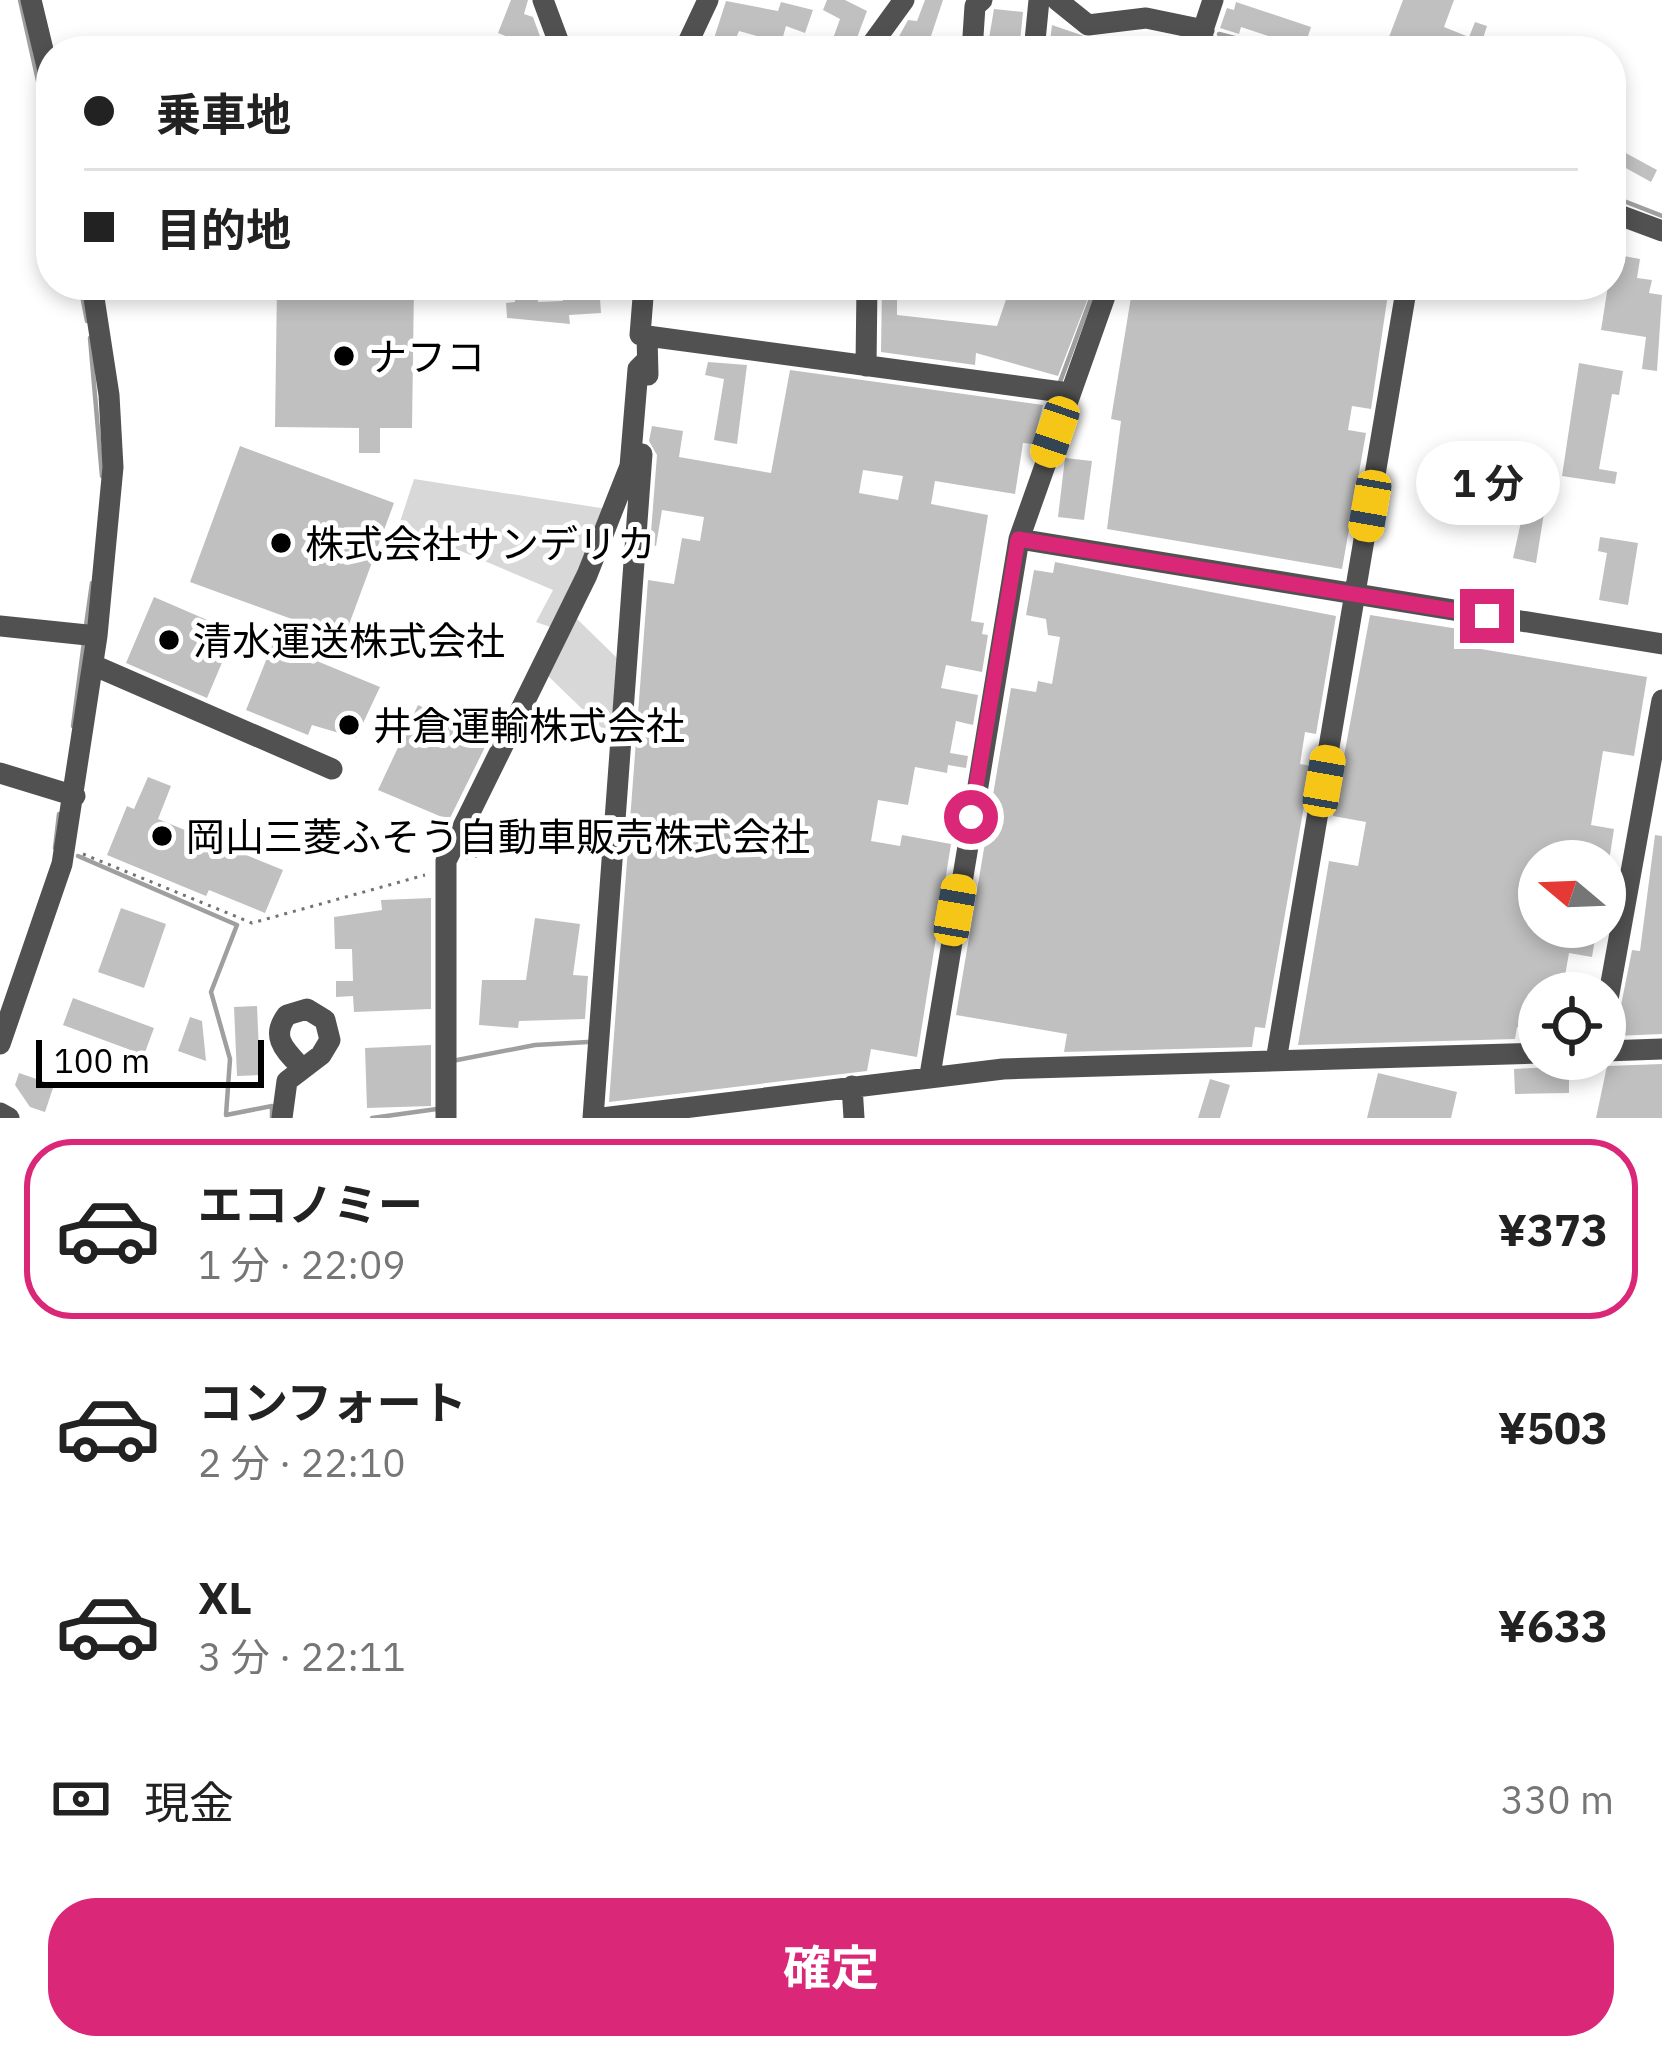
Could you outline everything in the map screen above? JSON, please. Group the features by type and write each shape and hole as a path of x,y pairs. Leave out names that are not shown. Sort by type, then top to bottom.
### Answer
{"street":[{"path":"31,0 40,36"},
{"path":"543,0 556,36"},
{"path":"691,36 708,0"},
{"path":"878,36 904,0"},
{"path":"973,36 975,6 982,0"},
{"path":"1035,36 1039,0"},
{"path":"1057,0 1088,26 1146,18 1188,36"},
{"path":"1202,36 1213,0"},
{"path":"1626,218 1662,231"},
{"path":"0,1045 66,847 68,794 93,665 89,635 113,467 109,395 94,300"},
{"path":"643,300 640,335 867,362 1069,393"},
{"path":"867,300 867,362"},
{"path":"930,1075 1018,539 1103,300"},
{"path":"1276,1061 1404,300"},
{"path":"647,336 644,363 649,371 631,485 597,1118 930,1075 1518,1054"},
{"path":"446,1118 445,865 631,485"},
{"path":"1018,539 1662,644"},
{"path":"0,626 89,635"},
{"path":"93,665 332,769"},
{"path":"1613,972 1662,700"},
{"path":"0,773 68,794"},
{"path":"296,1010 313,1010 326,1020 328,1046 287,1081 281,1111 281,1022 296,1010"},
{"path":"279,1041 300,1066"},
{"path":"1626,1050 1662,1049"},
{"path":"851,1086 854,1118"},
{"path":"0,1113 9,1118"}],"path":[{"path":"66,847 252,923 445,865 606,829"}],"shaded area":[{"path":"414,479 607,509 556,629 536,622 553,590 399,525"},
{"path":"571,613 617,658 611,737 543,671"}],"building":[{"path":"511,0 528,0 524,14 533,17 540,36 498,33"},
{"path":"827,0 845,0 867,11 858,36 834,36 840,19 823,10"},
{"path":"925,0 943,0 931,36 899,36 908,20 917,21"},
{"path":"1403,0 1454,0 1444,27 1466,36 1389,36"},
{"path":"726,1 778,11 781,2 813,10 805,33 786,26 783,36 739,31 737,36 715,36"},
{"path":"1236,2 1311,27 1308,36 1268,36 1241,27 1239,34 1220,28 1227,8 1234,10"},
{"path":"994,9 1023,12 1021,36 989,36"},
{"path":"1475,22 1487,26 1484,36 1469,36"},
{"path":"1052,25 1084,36 1051,36"},
{"path":"1626,153 1657,170 1651,182 1626,168"},
{"path":"1626,256 1640,259 1637,278 1652,280 1649,293 1662,295 1657,371 1642,369 1646,337 1601,330 1606,300 1626,300"},
{"path":"277,300 414,300 412,428 380,428 380,453 359,453 359,428 275,427"},
{"path":"600,300 601,313 569,315 570,324 507,318 506,303"},
{"path":"882,300 897,300 897,315 997,326 1006,300 1087,300 1058,376 976,353 975,365 881,352"},
{"path":"1131,300 1387,300 1371,409 1352,406 1348,430 1366,433 1342,569 1107,529 1121,421 1111,419"},
{"path":"708,362 747,365 737,444 714,440 724,379 705,375"},
{"path":"1579,363 1623,371 1619,395 1612,394 1599,469 1617,472 1615,484 1562,476"},
{"path":"790,370 1043,405 1033,444 1023,443 1015,494 935,481 931,504 988,515 971,621 984,623 982,634 988,635 982,672 946,665 941,688 978,695 973,725 956,721 950,753 968,756 966,768 948,765 947,773 915,767 908,805 878,800 871,841 900,846 902,835 951,844 917,1057 871,1049 867,1071 609,1102 648,580 674,584 682,538 700,541 704,517 662,510 656,546 650,545 657,455 649,441 652,426 683,431 679,457 771,473","holes":["863,470 903,476 898,500 859,493"]},
{"path":"240,446 394,503 344,638 190,582"},
{"path":"1065,458 1092,461 1084,520 1058,517"},
{"path":"1484,465 1550,476 1536,563 1513,558 1524,508 1478,497"},
{"path":"1600,537 1638,543 1628,605 1599,600 1607,553 1598,551"},
{"path":"1055,562 1336,616 1316,734 1305,732 1300,764 1311,766 1265,1028 1255,1027 1252,1047 1064,1052 1067,1034 956,1015 1011,688 1036,692 1038,681 1052,684 1060,637 1048,635 1046,619 1026,615 1034,570 1053,573"},
{"path":"154,597 235,632 207,698 126,663"},
{"path":"1370,615 1484,633 1481,649 1647,677 1634,756 1603,751 1591,825 1614,829 1612,840 1518,840 1518,948 1594,948 1592,957 1569,953 1566,972 1518,972 1515,1039 1298,1045 1329,861 1358,866 1366,822 1333,816"},
{"path":"273,643 380,687 356,738 312,725 308,735 246,710"},
{"path":"418,705 489,739 449,820 378,790"},
{"path":"148,777 171,786 158,819 283,870 265,913 209,890 206,896 107,855 127,806 134,809"},
{"path":"1655,835 1662,836 1662,1034 1626,1036 1626,980 1632,950 1640,951"},
{"path":"431,898 431,1009 354,1012 353,996 336,997 336,981 353,981 352,949 335,949 334,917 382,910 381,900"},
{"path":"121,908 166,924 144,988 98,972"},
{"path":"535,918 580,924 573,975 588,976 585,1019 519,1021 518,1028 479,1025 482,980 526,980"},
{"path":"73,998 154,1028 144,1055 63,1025"},
{"path":"257,1006 260,1075 237,1076 234,1007"},
{"path":"190,1017 202,1021 206,1061 178,1051"},
{"path":"431,1045 431,1106 367,1108 365,1048"},
{"path":"1662,1064 1662,1118 1596,1118 1604,1080 1626,1080 1626,1065"},
{"path":"1514,1069 1518,1069 1518,1080 1569,1080 1569,1093 1515,1094"},
{"path":"19,1073 54,1085 45,1112 30,1107 15,1085"},
{"path":"1378,1073 1457,1092 1451,1118 1367,1118"},
{"path":"1210,1079 1230,1085 1220,1118 1198,1118"}],"waterway":[{"path":"20,0 36,72"},
{"path":"1219,34 1227,36"},
{"path":"1626,202 1662,216"},
{"path":"83,300 87,321"},
{"path":"1060,382 1090,300"},
{"path":"90,338 102,476"},
{"path":"86,625 92,583"},
{"path":"73,726 84,642"},
{"path":"55,848 59,814"},
{"path":"78,856 237,925 211,992 230,1059 226,1115 272,1106 272,1118"},
{"path":"452,1061 535,1045 588,1042"},
{"path":"372,1118 437,1109"}],"place":[{"name":"ナフコ","path":"344,356"},
{"name":"株式会社サンデリカ","path":"281,543"},
{"name":"清水運送株式会社","path":"169,640"},
{"name":"井倉運輸株式会社","path":"349,725"},
{"name":"岡山三菱ふそう自動車販売株式会社","path":"162,836"}],"route":[{"path":"971,817 1018,539 1487,616"}]}
